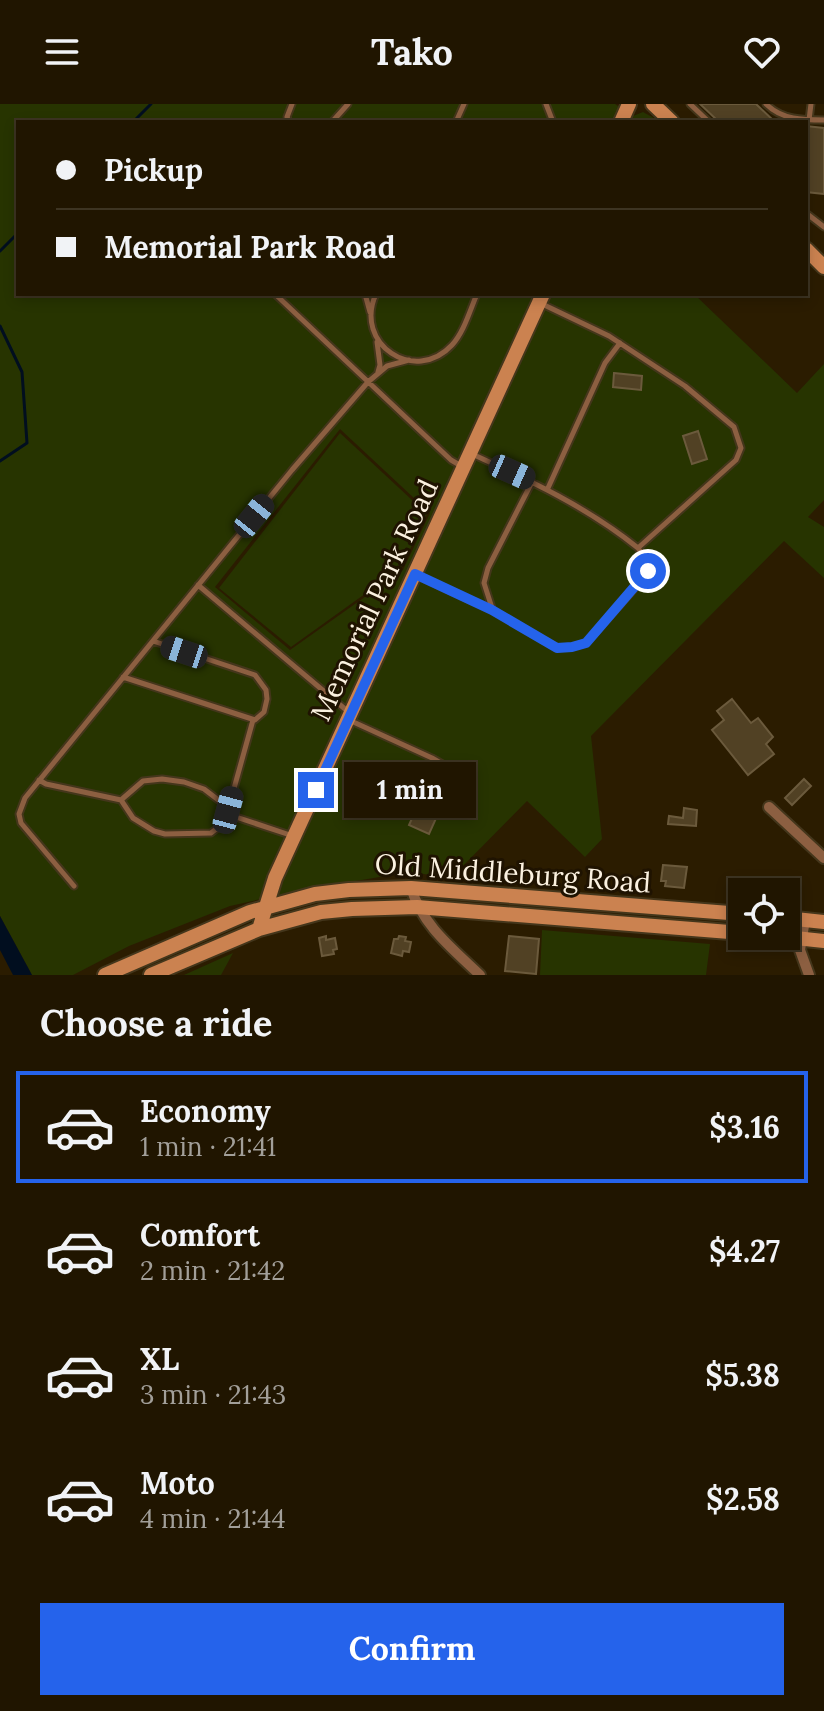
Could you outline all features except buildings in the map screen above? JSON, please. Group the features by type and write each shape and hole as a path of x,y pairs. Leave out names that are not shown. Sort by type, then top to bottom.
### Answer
{"main road":[{"path":"653,104 670,120"},
{"path":"808,251 824,267"},
{"name":"Memorial Park Road","path":"259,929 275,878 541,298"},
{"name":"Old Middleburg Road","path":"105,975 192,935 267,907 315,894 411,888 728,913"},
{"path":"597,922 599,903"},
{"name":"Old Middleburg Road","path":"151,975 259,929 321,912 399,906 728,932"},
{"path":"800,919 824,922"},
{"path":"802,939 824,941"}],"street":[{"path":"769,807 824,858"},
{"path":"411,888 417,907 431,927 480,975"},
{"path":"805,920 801,956 809,975"}],"lane":[{"path":"334,120 348,104"},
{"path":"690,104 707,120"},
{"path":"766,104 781,114 824,120"},
{"path":"781,114 782,104"},
{"path":"809,120 811,104"},
{"path":"808,215 824,227"},
{"path":"277,296 451,460 467,460 548,488 638,548 648,562 648,571 586,643 557,648 492,610 415,574"},
{"path":"366,296 377,340 380,365 377,373"},
{"path":"371,313 375,296"},
{"path":"74,886 21,823 20,807 198,585 368,382 387,366 409,360 426,360 451,346 476,296"},
{"path":"541,298 620,343 685,386 734,427 741,448 736,460 638,548"},
{"path":"377,340 392,355 409,360"},
{"path":"548,488 605,363 620,343"},
{"path":"492,610 484,583 488,568 532,482"},
{"path":"198,585 350,715 467,778"},
{"path":"123,677 253,720 261,717 267,699 266,690 255,675 153,641"},
{"path":"228,810 253,720"},
{"path":"121,800 143,781 162,779 184,782 204,789 233,816 294,837"},
{"path":"39,780 121,800 133,818 165,834 211,833 233,816"}],"green space":[{"path":"0,104 615,104 633,116 643,112 657,120 16,120 16,296 696,296 797,393 824,364 824,500 808,517 824,527 824,578 784,541 591,736 602,839 585,857 527,801 451,878 410,872 301,890 230,906 129,946 73,975 32,975 0,916","holes":["340,429 430,513 403,570 290,650 215,587"]},
{"path":"340,433 427,514 401,568 291,647 219,588"},
{"path":"542,930 710,944 706,975 540,975"},
{"path":"233,953 221,975 184,975"}],"water":[{"path":"0,916 32,975 13,975 0,950"}],"waterway":[{"path":"135,120 151,104"},
{"path":"0,251 16,235"},
{"path":"0,326 22,372 27,443 0,461"}],"route":[{"path":"316,790 415,574 492,610 557,648 586,643 648,571"}]}
